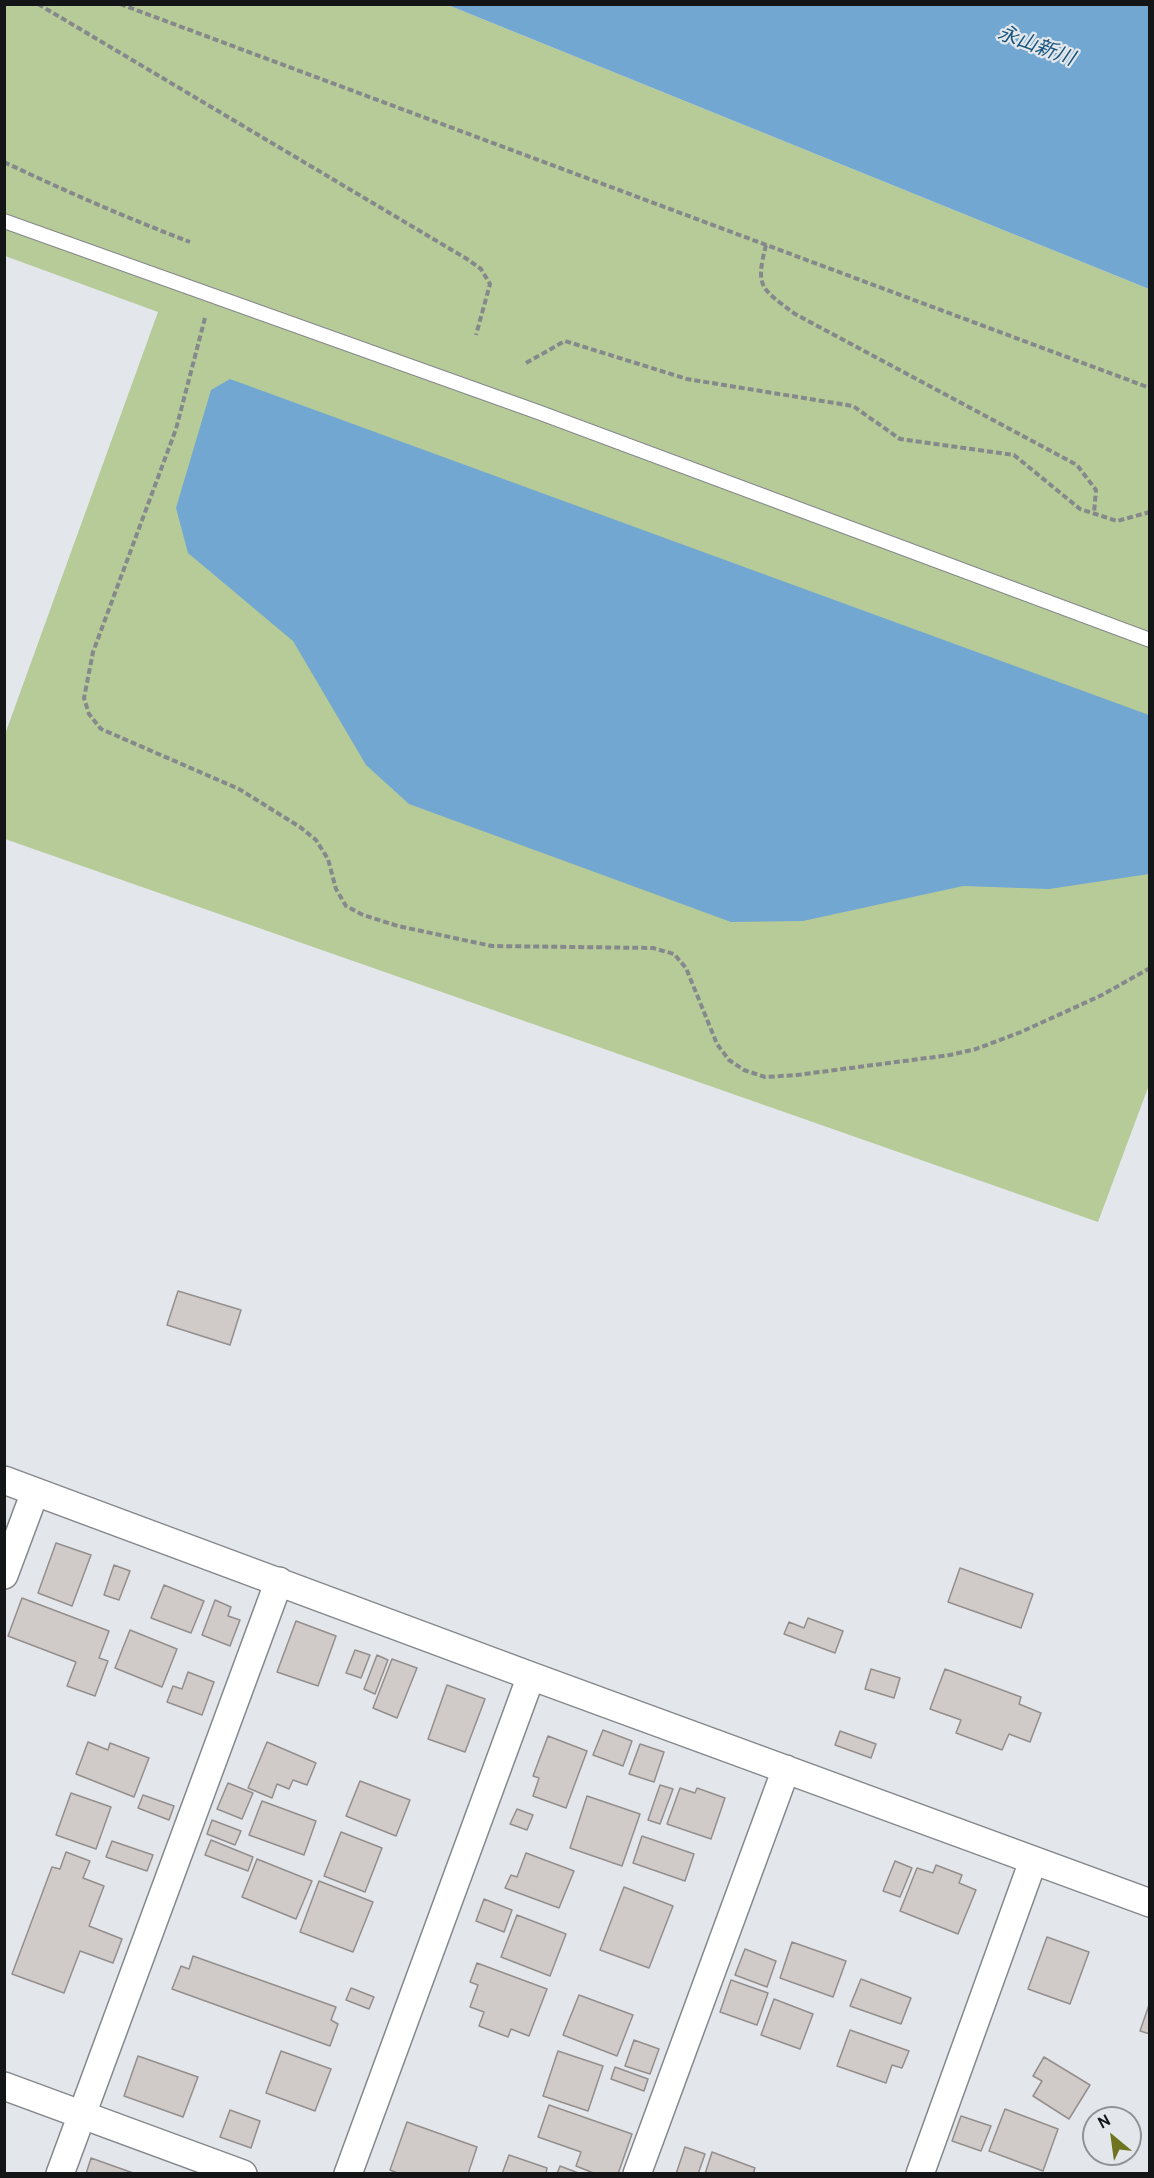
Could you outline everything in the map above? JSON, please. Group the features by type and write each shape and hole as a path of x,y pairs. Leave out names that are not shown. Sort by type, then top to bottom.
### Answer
{"street":[{"path":"4,1480 1149,1903"},
{"path":"4,1575 35,1492"},
{"path":"60,2174 279,1581"},
{"path":"348,2174 531,1676"},
{"path":"638,2174 786,1769"},
{"path":"920,2174 1033,1861"},
{"path":"4,2086 243,2174"}],"lane":[{"path":"4,220 538,412 1149,640"}],"path":[{"path":"38,4 482,269 490,284 476,335"},
{"path":"120,4 1149,387"},
{"path":"4,162 148,226 190,242"},
{"path":"766,245 759,272 766,292 795,314 1077,465 1096,490 1094,513"},
{"path":"211,295 176,429 93,652 84,698 89,714 101,729 239,789 300,827 316,840 328,859 336,889 345,906 363,915 398,926 492,946 653,948 674,954 686,968 717,1044 729,1060 744,1070 765,1077 808,1074 950,1055 976,1049 1021,1032 1102,995 1149,968"},
{"path":"526,363 564,341 687,379 853,406 900,439 1014,455 1080,509 1116,521 1149,512"}],"green space":[{"path":"5,5 448,5 1149,289 1149,1085 1098,1222 5,839 4,737 158,312 5,256"}],"water":[{"name":"永山新川","path":"448,5 1149,5 1149,289"},
{"path":"230,379 1149,715 1149,874 1049,889 963,886 803,921 731,922 409,804 366,765 293,641 188,553 176,508 211,390"}],"building":[{"path":"178,1291 241,1310 230,1345 167,1325"},
{"path":"56,1543 91,1555 72,1606 38,1593"},
{"path":"114,1565 130,1571 119,1600 104,1595"},
{"path":"960,1568 1033,1594 1021,1628 948,1602"},
{"path":"164,1585 204,1601 191,1633 151,1618"},
{"path":"22,1598 109,1631 99,1658 108,1661 95,1696 67,1686 76,1662 8,1636"},
{"path":"215,1600 231,1607 228,1616 240,1620 230,1646 202,1635"},
{"path":"808,1618 843,1631 835,1653 784,1634 789,1622 804,1628"},
{"path":"296,1621 336,1636 318,1686 277,1672"},
{"path":"130,1630 177,1649 162,1687 115,1668"},
{"path":"355,1650 370,1655 361,1678 346,1673"},
{"path":"377,1655 388,1660 375,1694 364,1689"},
{"path":"392,1659 417,1668 397,1718 373,1708"},
{"path":"871,1669 900,1678 894,1698 865,1689"},
{"path":"945,1669 1021,1697 1019,1704 1041,1713 1030,1742 1009,1734 1002,1750 956,1733 961,1720 930,1709"},
{"path":"188,1672 214,1682 202,1715 167,1702 173,1686 182,1689"},
{"path":"447,1685 485,1699 465,1752 428,1739"},
{"path":"603,1730 632,1741 623,1766 593,1755"},
{"path":"840,1731 876,1744 871,1758 835,1745"},
{"path":"548,1736 587,1751 566,1808 533,1796 539,1778 533,1776"},
{"path":"88,1742 108,1750 110,1743 149,1758 134,1797 76,1774"},
{"path":"267,1742 316,1763 307,1785 293,1780 289,1789 277,1784 272,1798 248,1788"},
{"path":"640,1744 664,1752 654,1782 629,1774"},
{"path":"360,1781 410,1800 396,1836 346,1816"},
{"path":"228,1783 253,1793 242,1819 217,1809"},
{"path":"660,1785 673,1789 660,1824 648,1820"},
{"path":"680,1788 695,1793 697,1788 725,1798 711,1839 667,1824"},
{"path":"71,1793 111,1807 96,1849 56,1835"},
{"path":"143,1795 174,1806 169,1820 138,1808"},
{"path":"587,1796 640,1814 622,1866 570,1848"},
{"path":"262,1801 316,1821 304,1855 249,1835"},
{"path":"517,1809 533,1815 527,1830 510,1824"},
{"path":"212,1820 241,1831 235,1845 207,1834"},
{"path":"341,1832 382,1848 365,1892 324,1876"},
{"path":"642,1836 694,1854 685,1881 633,1863"},
{"path":"211,1840 253,1857 248,1871 205,1855"},
{"path":"112,1841 153,1855 147,1871 106,1857"},
{"path":"66,1852 90,1861 83,1878 104,1886 89,1926 122,1939 113,1963 80,1951 64,1993 12,1974 52,1867 60,1869"},
{"path":"526,1853 574,1871 559,1908 505,1888 511,1875 517,1877"},
{"path":"257,1859 312,1881 296,1919 242,1897"},
{"path":"895,1861 912,1868 900,1897 883,1891"},
{"path":"936,1865 962,1875 959,1883 976,1890 958,1934 900,1911 917,1868 933,1873"},
{"path":"319,1881 373,1902 353,1952 300,1932"},
{"path":"624,1887 673,1906 649,1968 600,1950"},
{"path":"484,1899 512,1910 504,1932 476,1921"},
{"path":"517,1915 566,1934 550,1976 501,1957"},
{"path":"1047,1937 1089,1952 1070,2004 1028,1989"},
{"path":"792,1942 846,1961 833,1997 780,1978"},
{"path":"745,1949 776,1961 767,1987 735,1975"},
{"path":"193,1956 336,2007 331,2020 338,2024 330,2046 172,1989 181,1966 189,1969"},
{"path":"477,1963 547,1989 529,2036 511,2029 508,2037 479,2026 484,2012 470,2007 478,1985 470,1982"},
{"path":"861,1979 911,1998 901,2024 850,2006"},
{"path":"731,1980 768,1993 757,2025 720,2012"},
{"path":"351,1988 374,1997 369,2009 346,2000"},
{"path":"579,1995 633,2015 617,2056 563,2035"},
{"path":"774,1999 813,2014 800,2049 761,2035"},
{"path":"1150,2002 1150,2034 1140,2031"},
{"path":"850,2030 909,2051 902,2068 892,2065 886,2083 837,2066"},
{"path":"634,2040 659,2049 650,2074 625,2066"},
{"path":"281,2051 331,2069 315,2111 266,2093"},
{"path":"558,2051 603,2066 588,2111 543,2096"},
{"path":"138,2056 198,2077 183,2117 124,2096"},
{"path":"1044,2057 1090,2085 1069,2119 1033,2096 1042,2081 1033,2076"},
{"path":"615,2067 648,2079 644,2091 611,2079"},
{"path":"549,2105 632,2134 618,2174 596,2174 576,2166 581,2152 538,2137"},
{"path":"1005,2109 1058,2129 1043,2171 989,2151"},
{"path":"230,2110 260,2121 251,2148 220,2137"},
{"path":"961,2116 991,2126 981,2151 952,2141"},
{"path":"407,2122 477,2147 468,2174 400,2174 390,2170"},
{"path":"685,2147 705,2154 698,2174 676,2174"},
{"path":"712,2152 755,2168 753,2174 705,2174"},
{"path":"509,2155 547,2168 546,2174 502,2174"},
{"path":"91,2158 136,2174 86,2174"},
{"path":"560,2166 581,2174 557,2174"}]}
